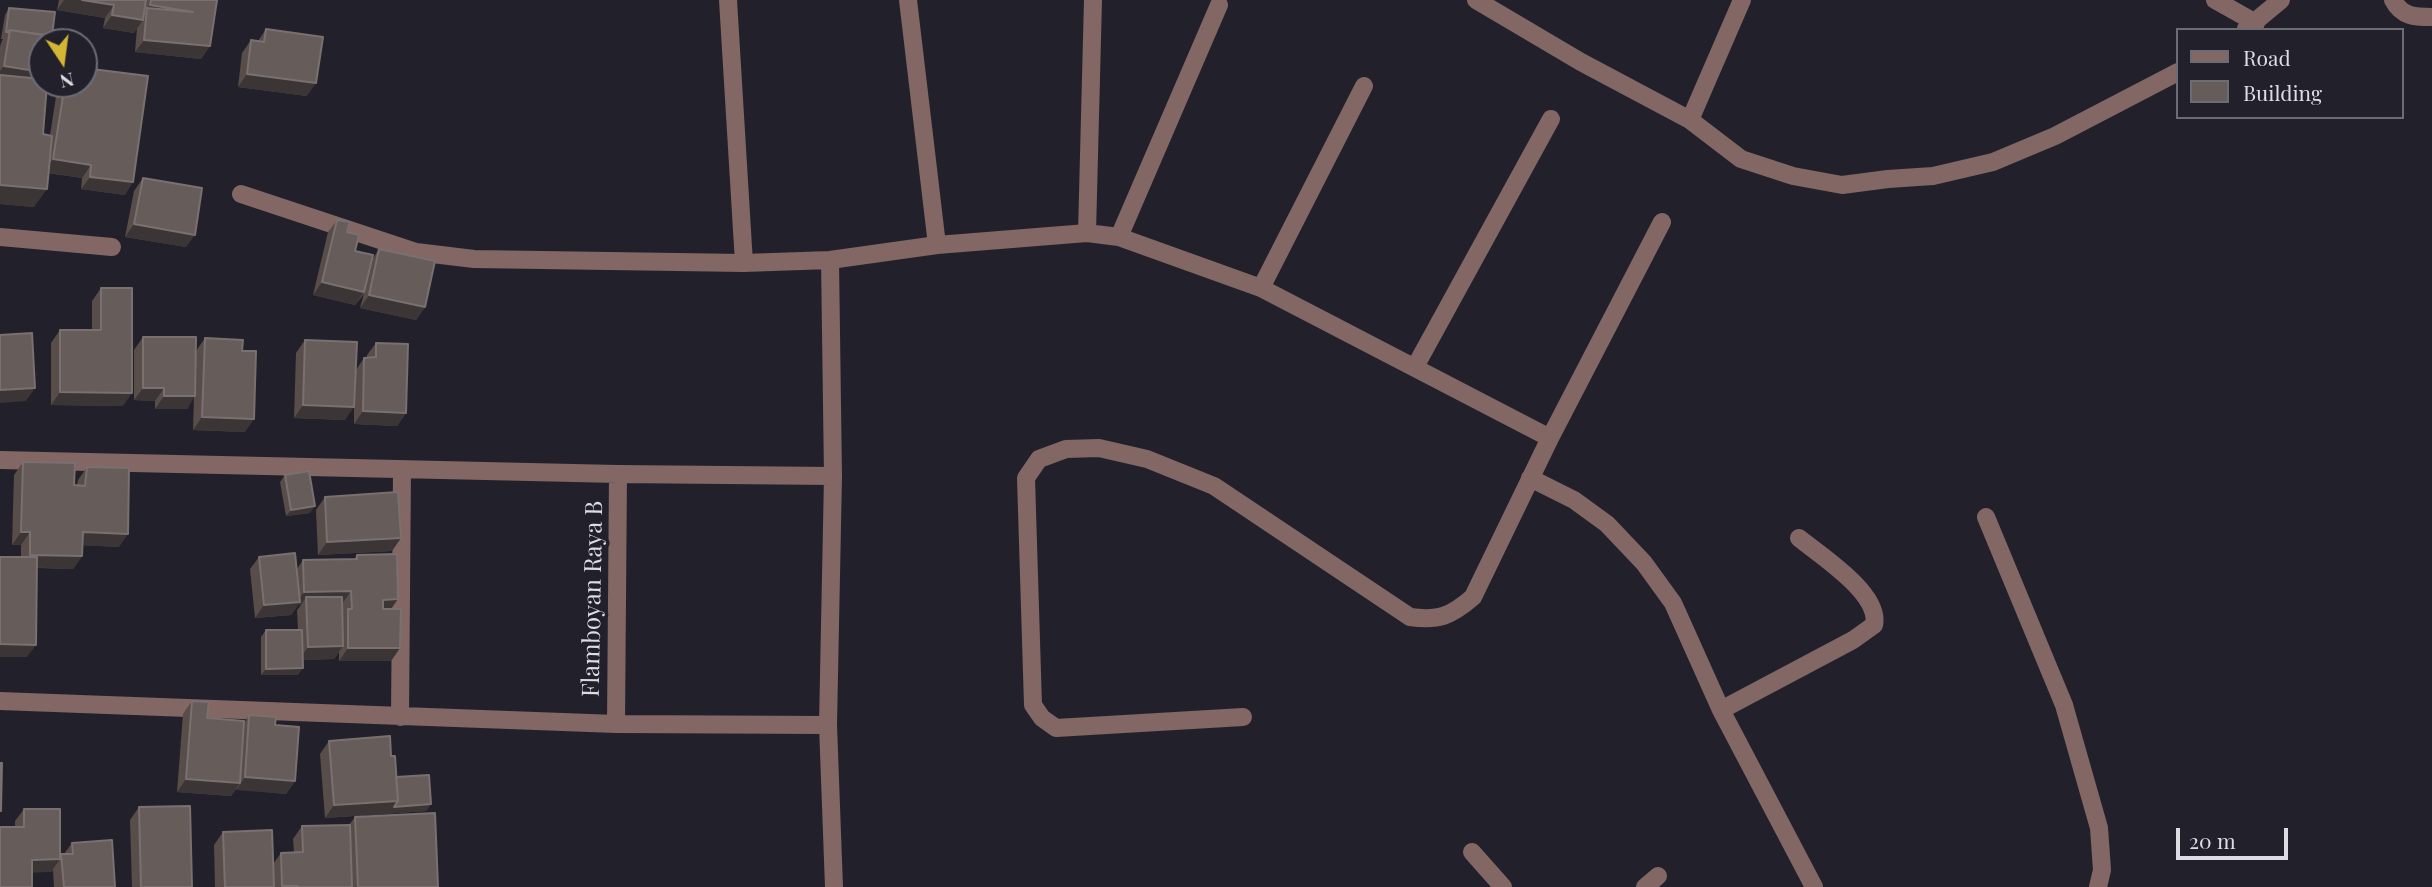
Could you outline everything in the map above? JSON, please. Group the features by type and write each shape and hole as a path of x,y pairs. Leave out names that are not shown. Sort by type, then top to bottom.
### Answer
{"street":[{"path":"728,0 744,263"},
{"path":"908,0 937,245"},
{"path":"1087,233 1093,0"},
{"path":"1476,0 1581,62 1690,120 1741,159 1793,176 1842,185 1933,176 1993,162 2055,136 2176,73"},
{"path":"1690,120 1742,0"},
{"path":"2215,0 2251,26 2281,0"},
{"path":"2393,0 2398,10 2413,17 2432,17"},
{"path":"1119,237 1219,5"},
{"path":"1261,288 1364,86"},
{"path":"1415,367 1551,118"},
{"path":"241,194 416,252 474,259 744,263 830,260 937,245 1087,233 1119,237 1261,288 1550,439"},
{"path":"1243,717 1056,728 1042,718 1033,705 1026,478 1039,459 1066,449 1099,448 1147,459 1214,486 1410,617 1428,620 1444,617 1473,597 1530,478 1662,222"},
{"path":"0,237 112,247"},
{"path":"830,260 833,476 828,725 834,887"},
{"path":"0,460 402,470 833,476"},
{"path":"400,717 402,470"},
{"name":"Flamboyan Raya B","path":"616,724 618,474"},
{"path":"1530,478 1574,500 1607,524 1644,563 1673,603 1721,710 1814,887"},
{"path":"1986,517 2064,705 2099,828 2102,870 2098,887"},
{"path":"1721,710 1853,640 1874,625 1875,618 1867,595 1799,538"},
{"path":"0,701 616,724 828,725"},
{"path":"1472,852 1503,887"}],"building":[{"path":"82,0 146,0 143,20 112,15 114,5"},
{"path":"151,0 217,0 210,46 144,40 147,8 193,12 150,5"},
{"path":"9,8 55,12 53,28 28,28 28,33 10,30 6,32"},
{"path":"266,29 323,37 316,83 247,74 251,40 264,42"},
{"path":"10,30 28,33 28,70 4,66"},
{"path":"98,70 148,76 133,182 90,177 91,165 53,159 63,98 98,98"},
{"path":"0,75 28,78 28,98 46,98 43,134 52,136 47,189 0,185"},
{"path":"143,178 202,188 195,235 134,224"},
{"path":"337,220 350,222 347,232 359,235 355,251 373,255 364,292 322,282"},
{"path":"379,249 435,261 425,307 369,295"},
{"path":"101,288 132,288 132,393 60,392 60,330 101,330"},
{"path":"32,333 35,388 0,390 0,335"},
{"path":"143,337 196,337 195,396 164,396 164,388 143,388"},
{"path":"205,338 243,340 242,351 256,351 254,419 202,417"},
{"path":"305,340 357,342 354,407 303,405"},
{"path":"376,343 408,344 406,413 363,411 364,358 376,357"},
{"path":"23,462 75,463 74,485 85,486 87,467 129,468 128,534 83,532 82,556 30,555 30,532 21,532"},
{"path":"309,471 315,506 291,510 285,475"},
{"path":"398,492 401,538 327,542 325,497"},
{"path":"295,553 300,602 264,605 259,557"},
{"path":"397,554 398,599 383,600 383,609 401,609 400,648 348,648 351,591 304,592 303,560 357,559 357,555"},
{"path":"0,557 37,557 36,645 0,644"},
{"path":"306,597 342,597 343,646 308,647"},
{"path":"266,630 302,630 303,668 266,669"},
{"path":"192,701 209,702 207,718 244,721 240,783 186,779"},
{"path":"249,715 276,717 275,725 299,727 295,781 245,777"},
{"path":"390,736 391,756 395,756 398,801 334,805 329,741"},
{"path":"2,763 1,811 0,811"},
{"path":"429,775 431,804 394,807 398,801 396,777"},
{"path":"190,806 192,887 141,887 139,807"},
{"path":"24,809 60,809 60,859 32,860 32,887 0,887 0,827 24,827"},
{"path":"435,813 438,887 358,887 355,817"},
{"path":"350,825 352,887 282,886 281,853 303,852 302,826"},
{"path":"272,830 274,887 225,887 223,832"},
{"path":"112,840 115,887 64,887 61,854 73,854 72,843"}]}
